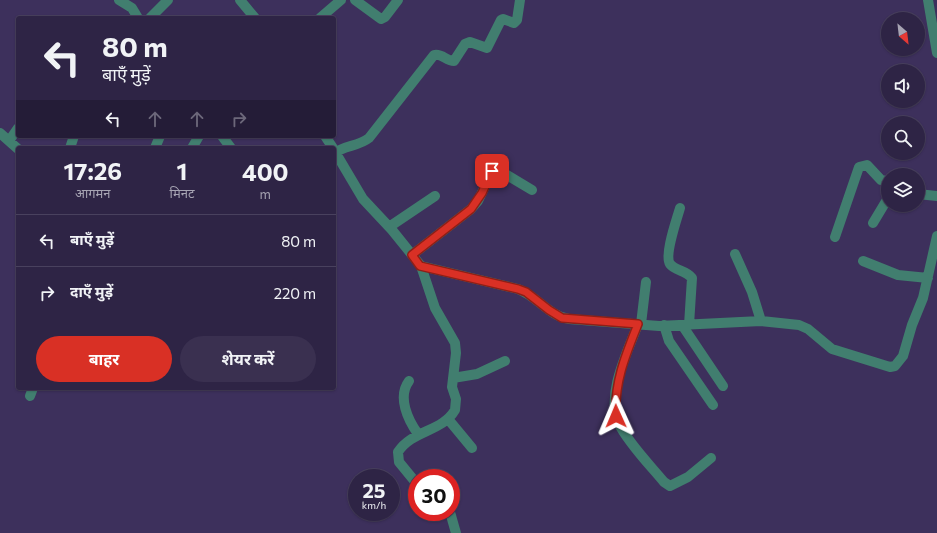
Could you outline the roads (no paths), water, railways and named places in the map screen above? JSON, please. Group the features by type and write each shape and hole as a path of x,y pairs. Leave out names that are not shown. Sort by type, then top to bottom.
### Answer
{"street":[{"path":"119,0 132,8 137,16"},
{"path":"160,14 168,0"},
{"path":"240,0 252,16"},
{"path":"322,16 341,0"},
{"path":"355,0 382,19 398,0"},
{"path":"336,150 358,145 369,138 434,55 440,54 454,61 465,44 470,42 487,48 501,20 514,23 517,20 520,0"},
{"path":"928,0 937,53"},
{"path":"9,141 16,131"},
{"path":"0,133 16,147"},
{"path":"336,154 363,199 389,227 420,266 435,308 455,343 456,353 452,387 457,405 448,419 441,425 418,434 400,448 397,455 399,462 408,473"},
{"path":"835,237 859,167 867,165 881,180"},
{"path":"412,255 471,209 480,197 494,169 532,190"},
{"path":"925,195 937,196"},
{"path":"389,227 435,196"},
{"path":"680,208 671,241 669,259 672,266 684,271 692,278 686,325 723,386"},
{"path":"873,223 881,210"},
{"path":"420,266 518,289 526,292 562,318 664,325 761,321 804,327 832,349 884,366 895,366 903,356 910,329 923,298 937,236"},
{"path":"735,254 752,292 761,321"},
{"path":"862,260 898,275 928,278"},
{"path":"646,282 640,324 621,368 617,385 615,405 619,424 664,482 670,486 688,476 711,458"},
{"path":"664,325 669,341 713,405"},
{"path":"453,378 477,374 505,362"},
{"path":"409,381 405,390 406,412 410,424 418,434"},
{"path":"448,419 472,448"},
{"path":"453,521 456,533"}]}
